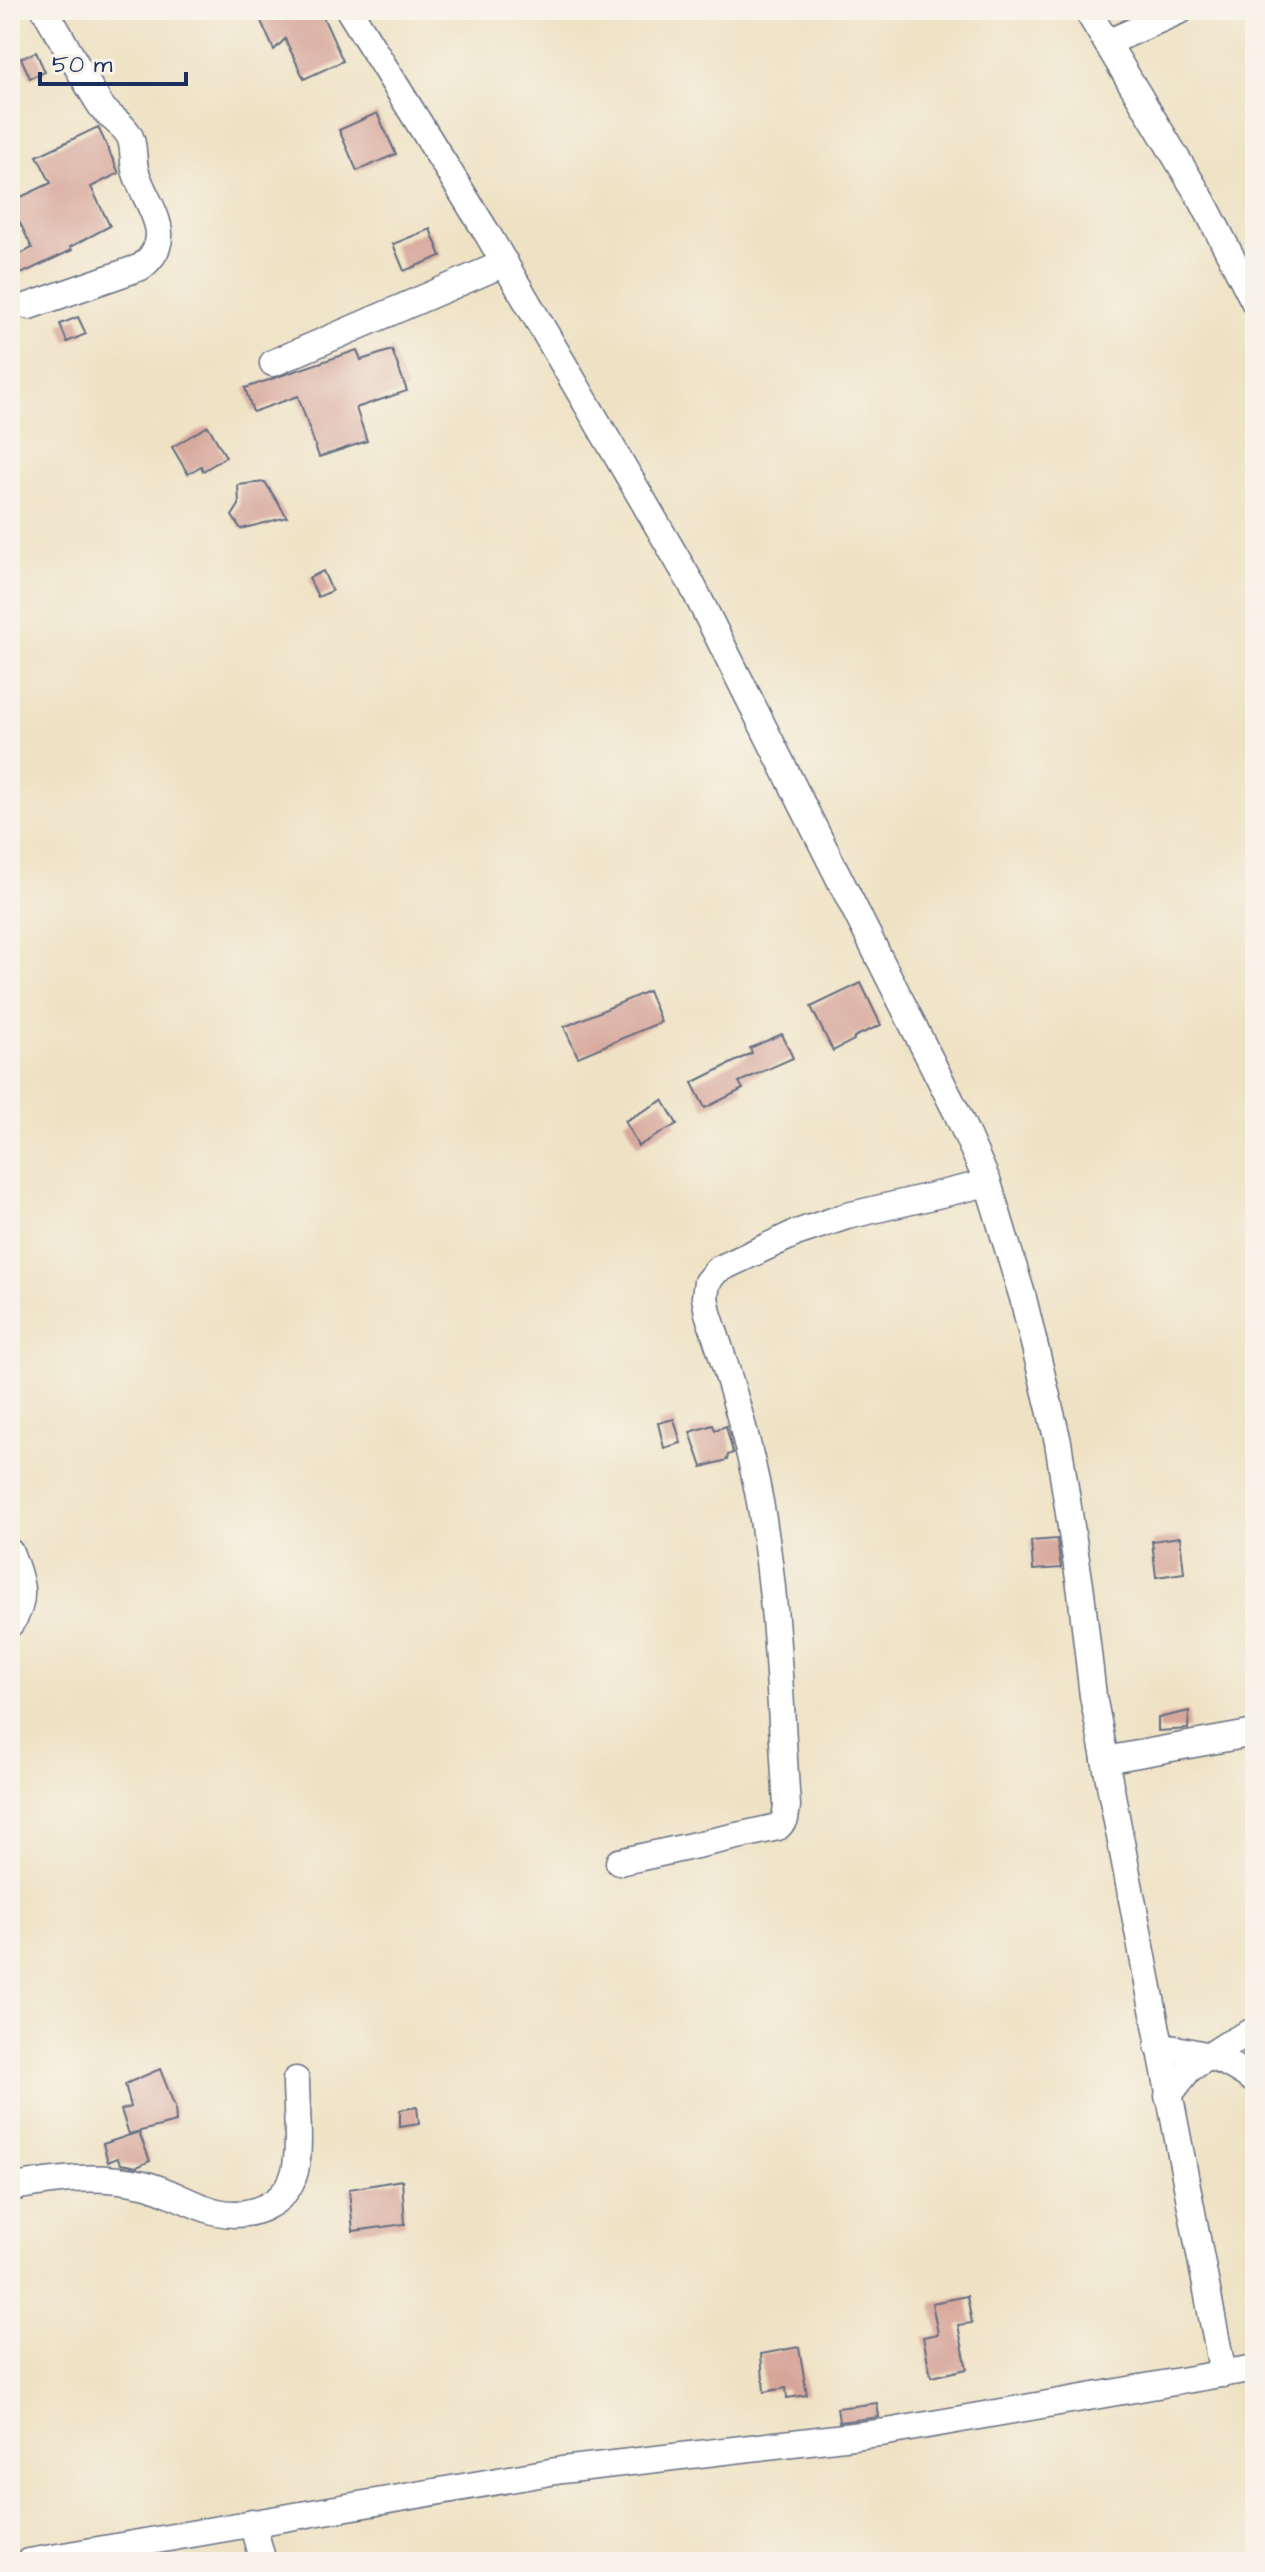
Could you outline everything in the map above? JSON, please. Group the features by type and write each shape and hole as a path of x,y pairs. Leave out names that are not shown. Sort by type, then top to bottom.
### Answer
{"street":[{"path":"29,306 141,267 155,253 159,235 156,216 136,174 131,140 122,126 104,110 45,10"},
{"path":"349,10 505,263 691,583 957,1113 988,1183 1023,1298 1058,1442 1093,1696 1223,2374"},
{"path":"1087,10 1203,202 1255,303"},
{"path":"1107,43 1181,10"},
{"path":"273,363 505,263"},
{"path":"619,1862 778,1827 785,1819 787,1806 777,1666 760,1504 745,1431 708,1313 705,1297 707,1282 717,1270 796,1233 847,1216 988,1183"},
{"path":"10,1552 22,1595 17,1615 10,1624"},
{"path":"1105,1760 1255,1733"},
{"path":"1168,2096 1189,2069 1255,2030"},
{"path":"1158,2046 1211,2055 1231,2063 1255,2081"},
{"path":"13,2181 73,2178 120,2180 166,2191 215,2212 257,2211 276,2201 295,2173 296,2080"},
{"path":"29,2562 562,2470 887,2432 1255,2368"},
{"path":"252,2522 263,2562"}],"building":[{"path":"256,10 290,10 295,19 320,10 343,61 304,79 285,39 274,50"},
{"path":"36,52 45,72 30,78 21,58"},
{"path":"377,113 396,154 357,171 339,130"},
{"path":"98,127 119,173 91,187 110,226 70,247 72,250 21,274 13,258 32,248 10,202 51,183 37,156"},
{"path":"430,229 441,256 404,271 393,244"},
{"path":"78,317 86,334 67,342 60,324"},
{"path":"357,350 361,360 392,350 407,391 356,408 367,441 319,457 298,396 253,412 245,388"},
{"path":"208,426 226,457 203,471 201,466 188,474 172,447"},
{"path":"265,482 287,517 241,529 232,516 239,505 238,485"},
{"path":"323,571 332,591 318,597 309,578"},
{"path":"861,983 881,1025 833,1051 811,1007"},
{"path":"648,991 661,1022 578,1057 564,1027"},
{"path":"782,1034 793,1058 739,1082 743,1089 705,1108 692,1083 752,1053 750,1048"},
{"path":"663,1100 677,1124 638,1146 625,1121"},
{"path":"674,1419 681,1443 664,1448 658,1423"},
{"path":"713,1425 715,1430 726,1426 733,1453 728,1455 727,1460 702,1467 690,1432"},
{"path":"1180,1537 1184,1573 1156,1577 1152,1541"},
{"path":"1057,1539 1061,1568 1033,1570 1031,1541"},
{"path":"1189,1711 1188,1729 1158,1731 1158,1718"},
{"path":"160,2069 175,2107 176,2122 129,2134 121,2110 131,2107 125,2084"},
{"path":"417,2107 419,2124 400,2127 400,2110"},
{"path":"139,2132 150,2161 137,2167 121,2164 117,2158 108,2162 103,2144"},
{"path":"402,2180 405,2224 353,2231 349,2189"},
{"path":"967,2296 972,2323 958,2325 967,2369 931,2377 923,2337 938,2334 932,2303"},
{"path":"799,2347 807,2395 787,2398 786,2388 764,2392 761,2354"},
{"path":"877,2403 879,2417 839,2422 837,2408"}]}
